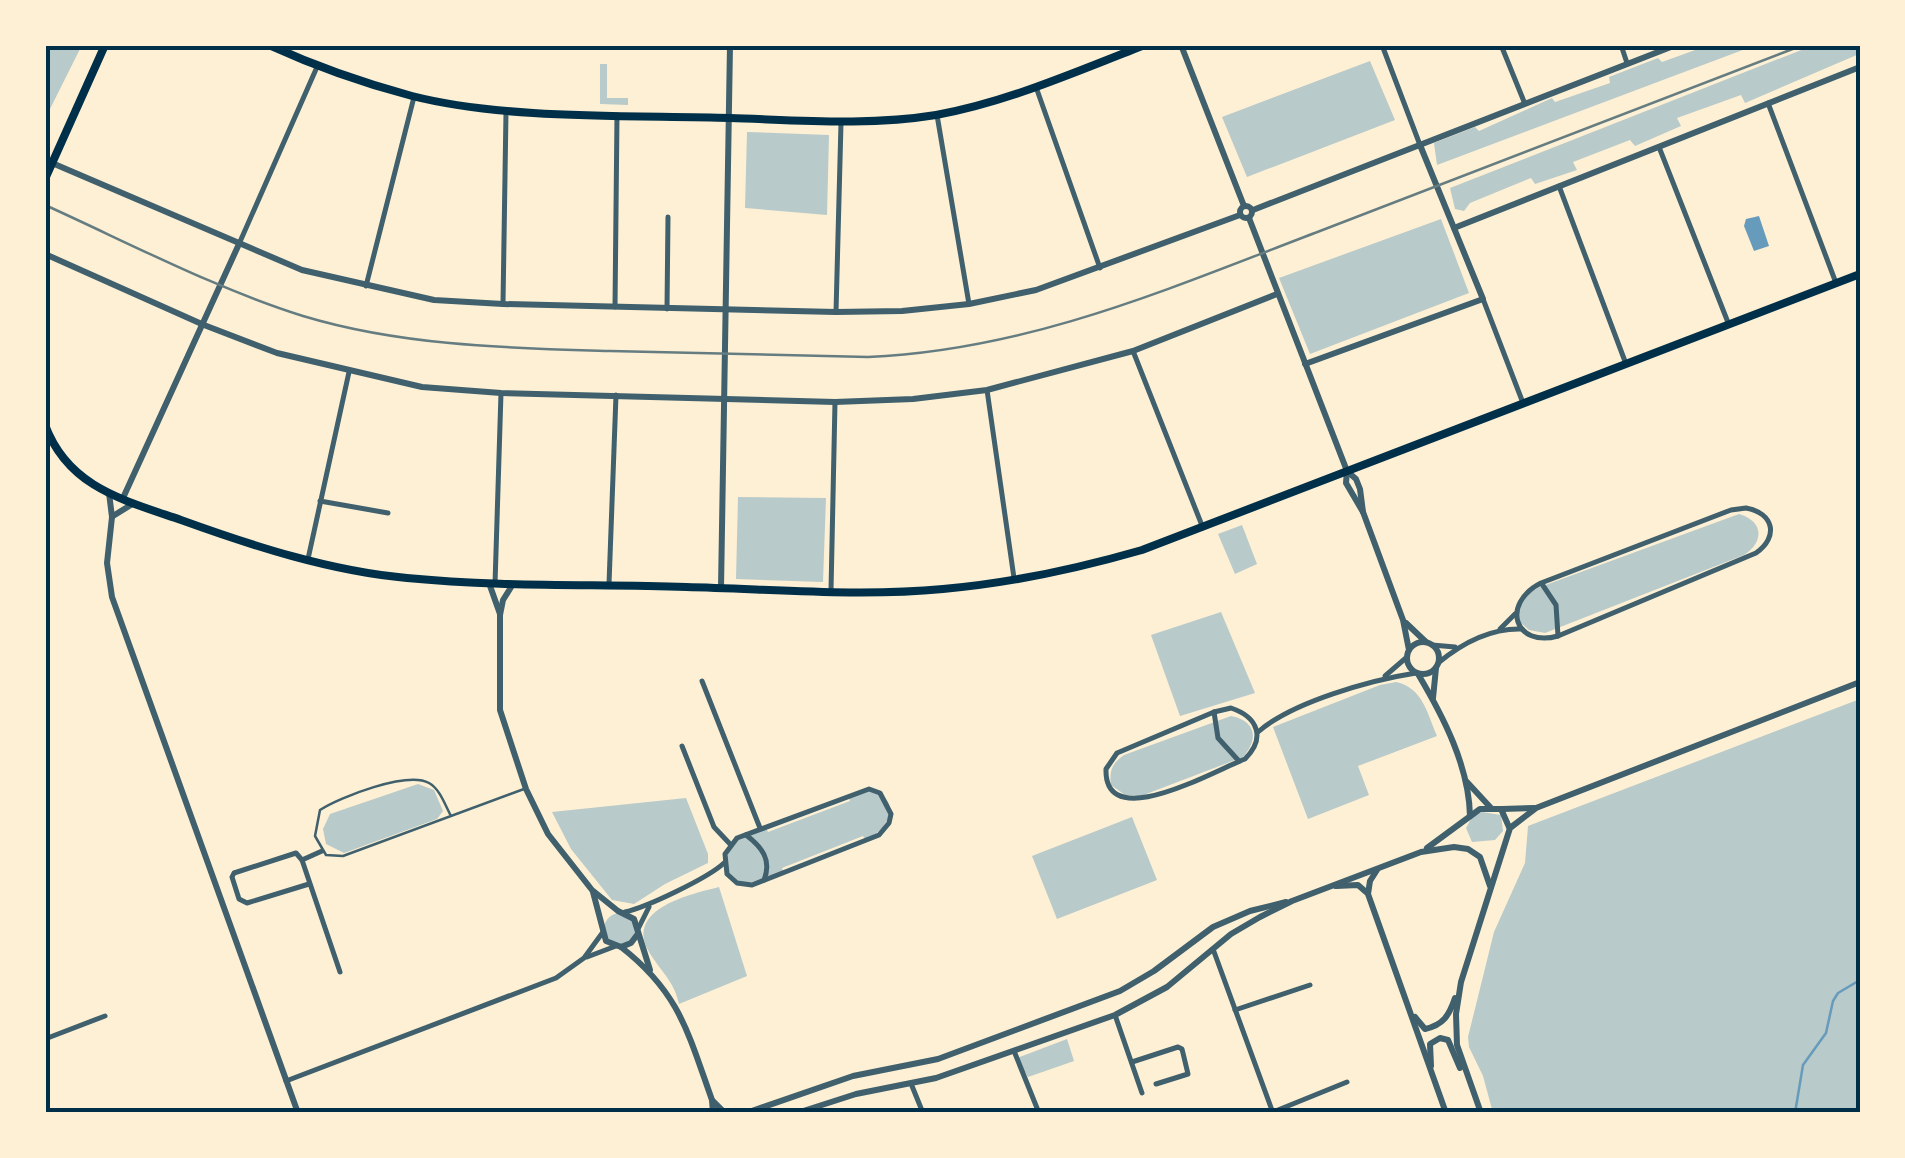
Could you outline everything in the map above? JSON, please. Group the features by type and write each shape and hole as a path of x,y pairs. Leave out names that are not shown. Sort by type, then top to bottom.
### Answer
{"main road":[{"path":"45,179 104,45"},
{"path":"268,45 317,67 414,97 506,109 617,116 842,120 890,120 937,114 1036,86 1145,45"},
{"path":"45,425 65,464 108,492 224,536 308,559 405,578 513,584 938,590 1015,582 1094,564 1203,528 1860,274"}],"street":[{"path":"721,588 730,45"},
{"path":"1181,45 1347,471 1346,482 1363,512 1403,620 1408,664 1433,700 1466,781 1470,816"},
{"path":"1382,45 1523,404"},
{"path":"1501,45 1524,104"},
{"path":"1620,45 1628,63"},
{"path":"51,165 302,270 434,300 668,309 902,311 969,304 1036,290 1249,218 1420,145 1676,45"},
{"path":"1454,228 1860,66"},
{"path":"124,498 317,67"},
{"path":"1036,86 1100,268"},
{"path":"366,286 414,97"},
{"path":"1768,103 1836,282"},
{"path":"503,304 506,109"},
{"path":"937,114 969,304"},
{"path":"614,307 617,116"},
{"path":"836,312 842,120"},
{"path":"1658,147 1729,324"},
{"path":"1559,186 1626,364"},
{"path":"668,217 668,309"},
{"path":"45,254 277,353 422,386 501,393 835,402 913,399 987,390 1133,351 1277,294"},
{"path":"1305,364 1482,298"},
{"path":"1133,351 1203,528"},
{"path":"308,559 349,372"},
{"path":"987,390 1015,582"},
{"path":"500,615 492,583 501,393"},
{"path":"609,584 616,395"},
{"path":"830,591 835,402"},
{"path":"108,492 112,517 107,563 112,597 298,1113"},
{"path":"320,502 388,514"},
{"path":"112,517 134,503"},
{"path":"1258,732 1272,720 1383,678 1428,674 1458,647 1498,631 1522,629 1542,638 1558,636 1756,553 1772,538 1768,522 1756,510 1730,510 1541,583 1522,595 1515,614 1498,631"},
{"path":"1541,583 1556,606 1558,636"},
{"path":"513,584 503,600 500,615 500,710 526,789 548,834 592,890 634,918 650,970 683,1022 712,1100 712,1113"},
{"path":"1515,614 1522,629"},
{"path":"1403,620 1438,653 1433,700"},
{"path":"1383,678 1417,644 1458,647"},
{"path":"702,681 760,828"},
{"path":"1406,1003 1421,1027 1444,1022 1452,1009 1510,828 1536,808 1860,682"},
{"path":"1254,720 1258,732 1255,748 1238,761 1139,800 1120,798 1110,790 1106,769 1117,752 1231,708 1254,720 1272,720"},
{"path":"1214,712 1218,738 1238,761"},
{"path":"682,746 714,827 730,844"},
{"path":"1466,781 1492,808"},
{"path":"584,958 609,915 649,906 713,873 724,862 730,844 745,834 869,789 887,801 891,814 879,835 752,885 713,873"},
{"path":"1421,852 1470,816 1492,808 1536,808"},
{"path":"1501,809 1510,828"},
{"path":"745,834 764,853 768,864 762,882"},
{"path":"746,1113 852,1076 925,1063 1066,1012 1132,986 1227,920 1292,901 1421,852 1468,849 1480,857 1490,886"},
{"path":"302,860 322,851"},
{"path":"309,884 247,903 240,899 232,877 296,853 302,860 340,972"},
{"path":"724,862 726,874"},
{"path":"1368,894 1372,875 1379,868"},
{"path":"1330,886 1358,885 1368,894 1446,1113"},
{"path":"592,890 606,941 650,970"},
{"path":"800,1112 856,1094 912,1086 1115,1015 1167,987 1230,934 1292,901"},
{"path":"286,1081 527,992 584,958 631,943 649,906"},
{"path":"1213,949 1273,1113 1347,1082"},
{"path":"1461,982 1456,1030 1468,1082"},
{"path":"1235,1010 1310,985"},
{"path":"1066,1012 1074,1029"},
{"path":"1115,1015 1142,1093"},
{"path":"45,1038 105,1016"},
{"path":"1431,1073 1430,1044 1445,1038 1480,1113"},
{"path":"1132,1062 1182,1049 1188,1074 1156,1084"},
{"path":"1014,1050 1039,1113"},
{"path":"912,1086 923,1113"},
{"path":"712,1100 726,1113"}],"lane":[{"path":"451,816 434,787 420,780 403,779 320,810 314,836 326,855 343,856 526,789"}],"shaded area":[{"path":"45,45 82,45 45,119"},
{"path":"1709,45 1756,45 1437,165 1434,143 1475,127 1479,131 1552,98 1555,102 1610,83 1609,77 1658,58 1662,62"},
{"path":"1814,45 1855,45 1859,54 1745,103 1741,95 1677,118 1681,126 1635,146 1630,140 1573,162 1577,170 1535,184 1531,178 1470,203 1464,211 1455,209 1450,188"},
{"path":"1370,61 1395,120 1247,177 1222,117"},
{"path":"600,64 607,64 607,98 628,98 628,105 600,104"},
{"path":"747,132 829,135 827,215 745,208"},
{"path":"1441,219 1469,293 1310,354 1279,278"},
{"path":"738,497 826,498 823,582 736,579"},
{"path":"1739,514 1753,521 1758,532 1755,544 1744,555 1545,633 1529,630 1519,621 1522,600 1540,587"},
{"path":"1242,525 1257,564 1235,574 1218,534"},
{"path":"1221,612 1255,693 1180,716 1151,635"},
{"path":"1396,682 1418,696 1437,736 1358,766 1369,795 1308,819 1273,727"},
{"path":"1860,699 1860,1113 1493,1113 1468,1037 1494,932 1525,863 1528,826"},
{"path":"1231,716 1246,722 1252,732 1251,744 1243,757 1141,796 1125,795 1111,785 1112,768 1124,755"},
{"path":"418,784 434,790 443,811 437,819 344,853 326,844 323,829 330,814"},
{"path":"869,789 887,800 890,814 881,829 866,841 863,836 782,868 784,874 762,882 737,883 727,874 728,854 740,838 765,826 768,832 850,801 848,795"},
{"path":"686,798 708,863 634,904 612,900 571,849 552,812"},
{"path":"1482,812 1501,815 1503,831 1495,840 1472,842 1466,828 1472,817"},
{"path":"1132,817 1157,880 1057,919 1032,856"},
{"path":"719,887 747,976 679,1004 670,982 648,950 646,923 665,905"},
{"path":"620,913 632,917 636,929 632,941 620,945 608,941 604,929 608,917"},
{"path":"1067,1039 1074,1061 1028,1077 1017,1058"}],"water":[{"path":"1759,216 1769,246 1754,251 1744,226 1746,219"}],"waterway":[{"path":"1795,1113 1803,1065 1826,1033 1833,1001 1838,993 1860,980"}],"railway":[{"path":"45,205 237,292 303,316 378,334 455,344 572,350 868,357 928,352 1043,329 1154,294 1803,45"}]}
